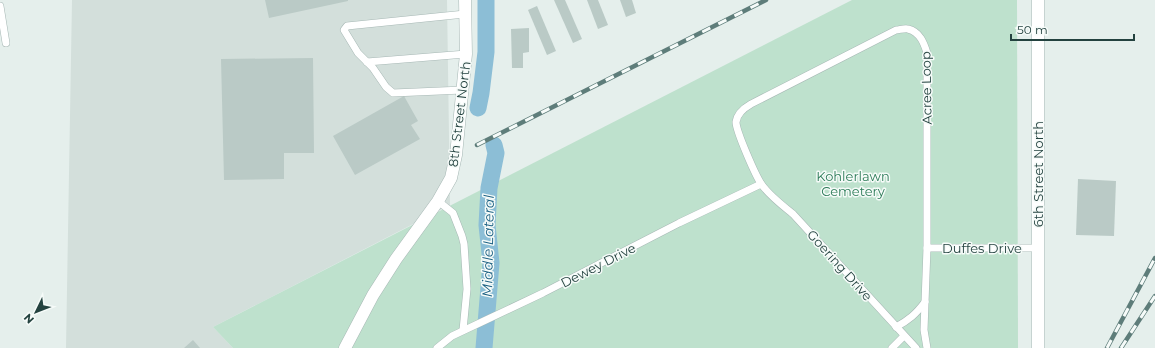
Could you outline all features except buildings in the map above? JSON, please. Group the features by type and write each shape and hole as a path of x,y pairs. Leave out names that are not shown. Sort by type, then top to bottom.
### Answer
{"street":[{"name":"8th Street North","path":"345,348 373,294 438,201 451,178 456,155 466,54 465,0"},
{"name":"6th Street North","path":"1038,0 1038,348"}],"lane":[{"path":"0,6 6,43"},
{"path":"463,90 394,93 386,87 373,68 358,53 344,30 347,26 466,14"},
{"name":"Acree Loop","path":"761,184 738,133 736,122 741,111 751,104 896,30 908,29 917,34 924,43 927,53 927,248 924,330 927,348"},
{"path":"367,62 466,54"},
{"name":"Dewey Drive","path":"437,348 452,336 463,330 543,293 679,223 761,184"},
{"name":"Goering Drive","path":"761,184 774,198 793,214 916,348"},
{"path":"438,201 453,213 464,244 466,289 463,330"},
{"name":"Duffes Drive","path":"927,248 1038,248"},
{"path":"896,327 917,313 925,302"},
{"path":"892,348 904,336"}],"shaded area":[{"path":"72,0 447,0 450,205 213,327 233,348 66,348"}],"green space":[{"name":"Kohlerlawn Cemetery","path":"852,0 1017,0 1018,348 233,348 213,327"}],"waterway":[{"name":"Middle Lateral","path":"478,108 486,52 486,0"},
{"name":"Middle Lateral","path":"484,348 491,263 487,225 489,188 496,153 494,145"}],"railway":[{"path":"477,145 766,0"},
{"path":"1107,348 1155,258"},
{"path":"1121,348 1155,296"}]}
